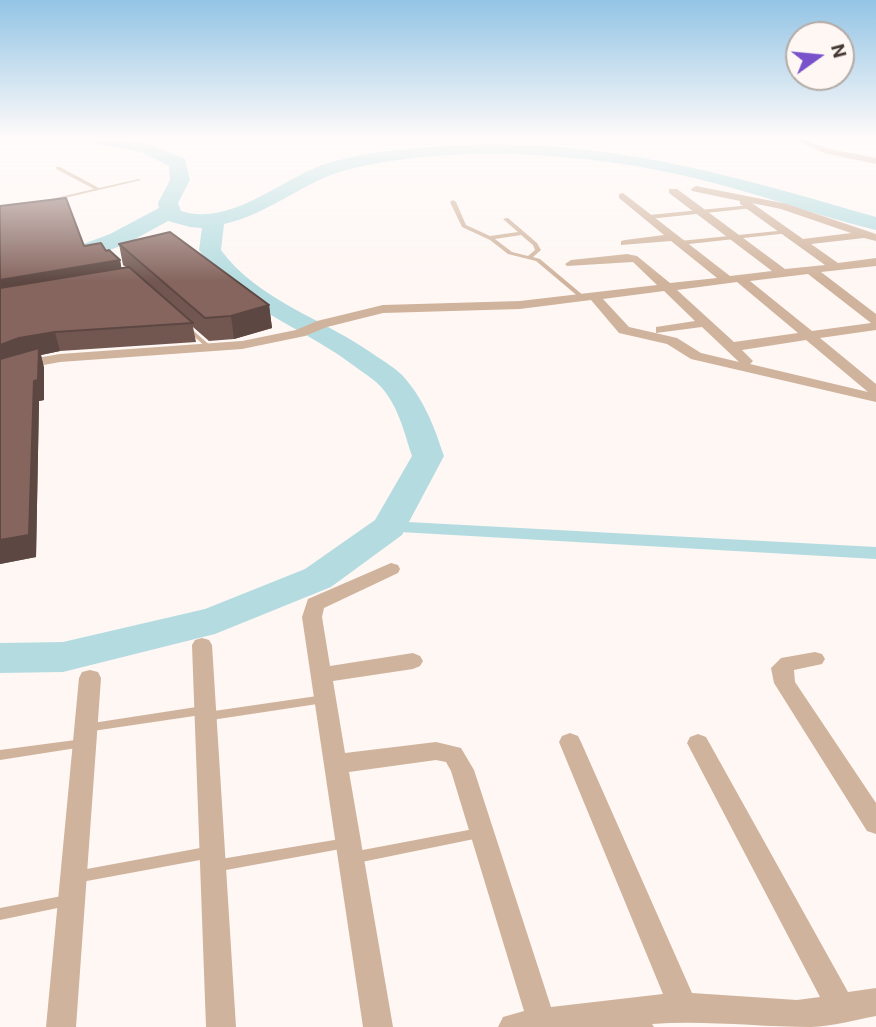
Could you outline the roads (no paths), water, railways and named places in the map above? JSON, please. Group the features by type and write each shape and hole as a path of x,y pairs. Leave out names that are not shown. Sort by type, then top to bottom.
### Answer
{"street":[{"path":"696,188 783,206 871,236"},
{"path":"673,191 782,273"},
{"path":"624,196 677,240 733,279 876,391"},
{"path":"736,196 836,267"},
{"path":"802,242 871,236"},
{"path":"625,243 677,240"},
{"path":"571,264 633,258 746,360"},
{"path":"0,374 30,363 60,358 211,349 300,333 365,312 402,307 520,305 876,262"},
{"path":"862,263 876,273"},
{"path":"810,270 876,320"},
{"path":"588,296 624,330 672,341 696,356 876,398"},
{"path":"661,330 705,323"},
{"path":"731,347 876,326"},
{"path":"378,1027 312,617 315,604 391,569"},
{"path":"202,645 221,1027"},
{"path":"815,659 788,663 782,668 785,683 876,824"},
{"path":"321,675 413,661"},
{"path":"61,1027 89,678"},
{"path":"570,742 683,1007"},
{"path":"698,743 841,1008"},
{"path":"335,764 436,751 453,754 462,770 542,1023"},
{"path":"513,1027 635,1019 683,1007 800,1021 841,1008 876,1002"}],"lane":[{"path":"94,187 98,189"},
{"path":"36,204 107,187"},
{"path":"453,202 464,226 489,238 510,253 530,257 547,266 588,296"},
{"path":"649,217 751,207"},
{"path":"506,219 538,250 530,257"},
{"path":"677,240 787,232"},
{"path":"489,238 522,233"},
{"path":"182,323 211,349"},
{"path":"0,755 85,735 205,713 324,699"},
{"path":"0,914 73,889 213,859 349,850 481,832"}],"waterway":[{"path":"170,211 168,203 176,187"},
{"path":"170,211 171,215 190,221 209,221 247,209 289,187"},
{"path":"751,187 876,224"},
{"path":"0,271 56,262 118,239 170,211"},
{"path":"0,658 63,657 215,620 318,578 389,527 428,456 413,411 391,380 351,350 272,306 223,269 210,250 214,221"},
{"path":"389,527 876,553"}]}
